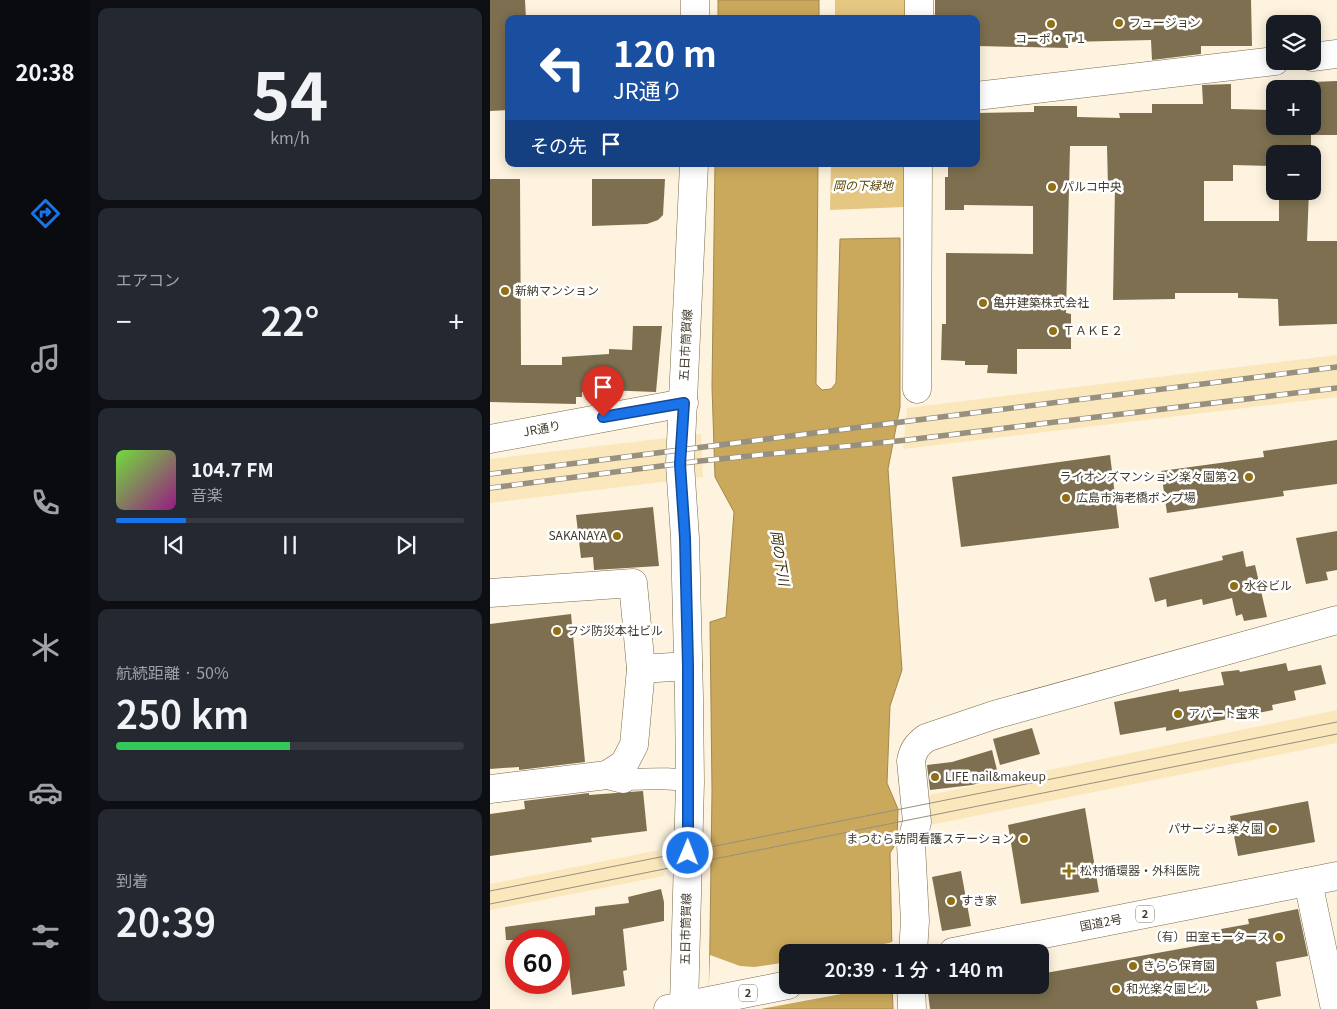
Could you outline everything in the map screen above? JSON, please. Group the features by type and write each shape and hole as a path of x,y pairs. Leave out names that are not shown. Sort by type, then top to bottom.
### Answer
{"main road":[{"path":"695,0 695,15"},
{"path":"919,0 919,15"},
{"path":"1321,56 1337,54"},
{"path":"980,96 1266,62"},
{"name":"五日市筒賀線","path":"686,1006 690,782 685,538 680,464 694,167"},
{"path":"917,389 918,167"},
{"name":"JR通り","path":"490,439 684,403"},
{"path":"490,593 633,583 641,668 634,745 615,777 490,789"},
{"path":"914,944 916,921 911,844 916,822 911,761 912,751 918,744 926,738 994,715 1337,620"},
{"path":"641,668 688,666"},
{"name":"国道2号","path":"994,944 1337,876"},
{"path":"1308,882 1334,1009"},
{"name":"2","path":"686,1006 779,987"},
{"path":"911,994 912,1009"}],"street":[{"path":"615,777 663,780 673,777 690,782"}],"shaded area":[{"path":"1337,355 1337,397 903,449 907,408"},
{"path":"701,434 703,477 490,503 490,459"},
{"path":"1337,710 1337,743 910,829 906,800"},
{"path":"659,850 664,876 490,910 490,884"}],"green space":[{"path":"835,0 906,0 906,15 835,15"},
{"name":"岡の下緑地","path":"831,167 905,167 904,207 830,210"}],"water":[{"path":"718,0 819,0 819,15 718,15"},
{"name":"岡の下川","path":"715,167 818,167 816,384 822,390 831,389 836,383 840,239 900,238 900,407 888,469 902,670 890,706 887,783 898,809 897,842 890,853 892,944 779,944 779,994 892,994 893,1009 709,1009 712,791 710,622 726,617 734,512 715,477 712,387"}],"pier":[{"path":"710,955 740,966 755,967 779,963 779,994 842,994 761,1009 708,1009"}],"building":[{"path":"490,0 525,0 526,15 505,15 505,110 490,111"},
{"path":"935,0 1251,0 1252,46 1201,46 1201,54 1152,60 1151,40 1068,42 1068,48 980,46 980,15 935,15"},
{"path":"1337,81 1337,135 1321,135 1321,82"},
{"path":"1231,84 1231,109 1266,110 1266,135 1311,135 1311,145 1266,145 1266,166 1233,165 1233,181 1204,181 1204,221 1279,221 1279,200 1309,200 1307,241 1337,241 1337,324 1279,326 1278,299 1238,298 1238,293 1175,293 1175,299 1113,300 1115,187 1108,187 1107,146 1070,146 1066,313 1071,314 1071,349 1017,349 1017,374 987,373 988,365 965,365 965,361 941,360 942,324 946,324 946,253 1033,254 1033,206 964,205 964,210 945,210 945,177 948,177 948,167 980,167 980,113 1034,112 1034,106 1077,106 1077,117 1120,118 1119,113 1152,113 1152,104 1203,104 1202,85"},
{"path":"490,179 520,179 521,365 562,365 562,357 609,354 609,349 632,350 633,326 662,326 656,392 604,390 582,392 582,397 576,397 576,404 490,402"},
{"path":"592,179 665,179 663,215 658,220 647,224 592,226"},
{"name":"ライオンズマンション楽々園第２","path":"1337,440 1337,484 1283,491 1284,496 1167,513 1161,471 1264,457 1263,451"},
{"name":"広島市海老橋ポンプ場","path":"1110,455 1119,528 961,547 952,477"},
{"name":"SAKANAYA","path":"653,507 659,566 594,570 593,557 581,558 576,515"},
{"path":"1337,531 1337,570 1326,572 1328,580 1306,584 1296,538"},
{"path":"1243,551 1246,567 1255,565 1267,617 1244,621 1242,614 1236,616 1232,598 1203,605 1202,599 1167,607 1166,599 1155,602 1149,578 1223,560 1222,556"},
{"path":"571,614 585,762 519,770 519,767 490,769 490,624"},
{"path":"1286,663 1288,671 1321,665 1326,684 1294,691 1296,700 1272,705 1273,710 1166,731 1166,727 1120,735 1114,702 1179,689 1179,692 1224,685 1221,672 1239,670 1240,672"},
{"path":"1032,728 1040,754 1000,765 993,739"},
{"path":"992,750 999,778 972,785 930,790 927,765 952,762"},
{"path":"643,791 647,831 591,838 592,842 490,856 490,814 525,809 524,801 589,793 589,795"},
{"name":"パサージュ楽々園","path":"1308,801 1315,842 1238,856 1230,816"},
{"path":"1085,808 1099,892 1021,904 1008,825"},
{"name":"すき家","path":"961,871 971,926 942,931 932,877"},
{"path":"661,889 664,902 664,921 623,929 627,970 623,971 625,986 572,995 570,929 505,929 505,927 595,915 595,907 629,903 628,897"},
{"path":"1298,909 1308,956 1276,962 1281,996 1256,1001 1258,1009 930,1009 928,994 1049,994 1049,972 1224,941 1221,929 1249,924 1248,919"}],"tram line":[{"path":"490,891 1337,722"},
{"path":"490,904 1337,734"}],"railway":[{"path":"490,474 1337,367"},
{"path":"490,488 700,461 907,440 1337,388"}],"place":[{"name":"フュージョン","path":"1119,23"},
{"name":"コーポ・Ｔ１","path":"1051,24"},
{"name":"パルコ中央","path":"1052,187"},
{"name":"新納マンション","path":"505,291"},
{"name":"亀井建築株式会社","path":"983,303"},
{"name":"ＴＡＫＥ２","path":"1053,331"},
{"name":"ライオンズマンション楽々園第２","path":"1249,477"},
{"name":"広島市海老橋ポンプ場","path":"1066,498"},
{"name":"SAKANAYA","path":"617,536"},
{"name":"水谷ビル","path":"1234,586"},
{"name":"フジ防災本社ビル","path":"557,631"},
{"name":"アパート宝来","path":"1178,714"},
{"name":"LIFE nail&makeup","path":"935,777"},
{"name":"パサージュ楽々園","path":"1273,829"},
{"name":"まつむら訪問看護ステーション","path":"1024,839"},
{"name":"松村循環器・外科医院","path":"1069,871"},
{"name":"すき家","path":"951,901"},
{"name":"（有）田室モータース","path":"1279,937"},
{"name":"きらら保育園","path":"1133,966"},
{"name":"和光楽々園ビル","path":"1116,989"}],"route":[{"path":"603,417 684,403 680,464 685,538 688,666 690,782 688,853"}]}
